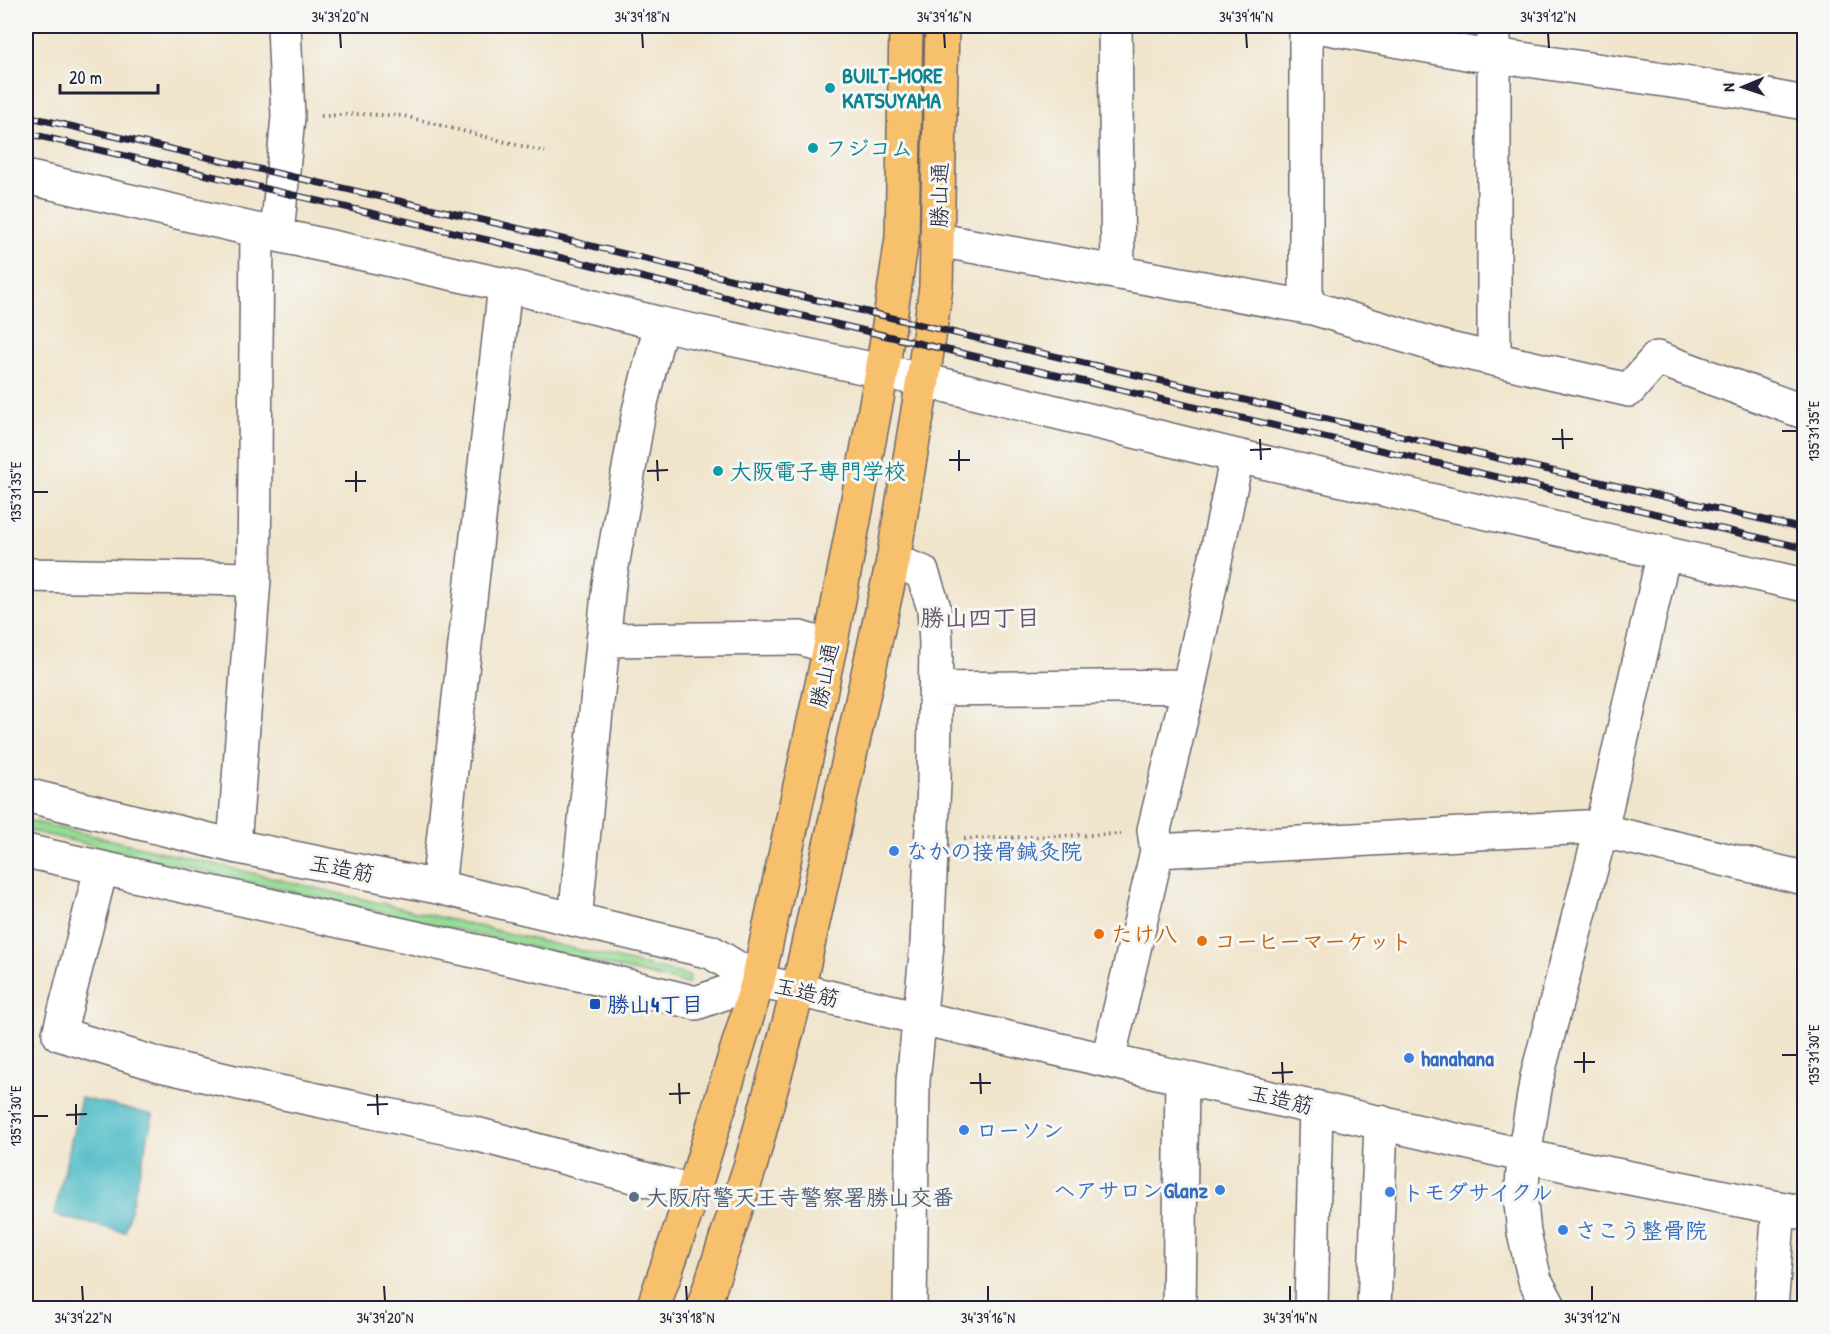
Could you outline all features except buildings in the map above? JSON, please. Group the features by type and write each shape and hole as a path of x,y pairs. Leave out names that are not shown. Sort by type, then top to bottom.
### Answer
{"main road":[{"name":"勝山通","path":"653,1308 693,1191 758,981 830,647 882,372 902,238 906,26"},
{"name":"勝山通","path":"703,1308 750,1167 798,990 893,561 936,287 942,26"}],"street":[{"path":"234,846 254,579 267,233 288,117 284,26"},
{"path":"1115,26 1118,272"},
{"path":"1306,26 1306,307"},
{"path":"1317,26 1472,54 1494,40 1804,103"},
{"path":"1494,40 1494,359"},
{"path":"26,177 505,285 661,324 923,380 1237,456 1804,585"},
{"path":"938,240 1306,307 1445,348 1629,390 1658,358 1804,412"},
{"path":"438,887 505,285"},
{"path":"575,918 609,584 639,411 661,324"},
{"path":"1108,1060 1237,456"},
{"path":"1551,1308 1535,1280 1524,1233 1521,1203 1524,1156 1538,1077 1601,830 1664,552"},
{"path":"893,561 922,572 934,608 936,643 933,840 927,945 913,1081 910,1308"},
{"path":"26,575 254,579"},
{"path":"603,640 800,638 830,647"},
{"path":"935,688 1189,686"},
{"name":"玉造筋","path":"26,795 234,846 438,887 711,952 758,981 1524,1156 1792,1211"},
{"path":"1156,841 1586,827 1804,878"},
{"name":"玉造筋","path":"26,850 101,869 600,979 696,1003 758,981"},
{"path":"101,869 59,1034 160,1065 472,1133 693,1191"},
{"path":"1179,1308 1182,1077"},
{"path":"1311,1308 1316,1107"},
{"path":"1374,1308 1381,1122"},
{"path":"1771,1308 1792,1211"}],"path":[{"path":"288,117 361,114 404,117 545,152"},
{"path":"933,840 1107,835 1156,841"}],"green space":[{"path":"26,820 690,976 688,984 26,830"}],"water":[{"path":"81,1098 153,1115 125,1232 54,1215"}],"railway":[{"path":"26,116 500,224 972,337 1804,529"},
{"path":"26,133 496,242 844,326 1804,548"}],"place":[{"name":"BUILT-MORE KATSUYAMA","path":"830,88"},
{"name":"フジコム","path":"813,148"},
{"name":"大阪電子専門学校","path":"718,471"},
{"name":"なかの接骨鍼灸院","path":"894,851"},
{"name":"たけ八","path":"1099,934"},
{"name":"コーヒーマーケット","path":"1202,941"},
{"name":"勝山4丁目","path":"595,1004"},
{"name":"hanahana","path":"1409,1058"},
{"name":"ローソン","path":"964,1130"},
{"name":"ヘアサロンGlanz","path":"1220,1190"},
{"name":"トモダサイクル","path":"1390,1192"},
{"name":"大阪府警天王寺警察署勝山交番","path":"634,1197"},
{"name":"さこう整骨院","path":"1563,1230"}],"district":[{"name":"勝山四丁目","path":"980,618"}]}
